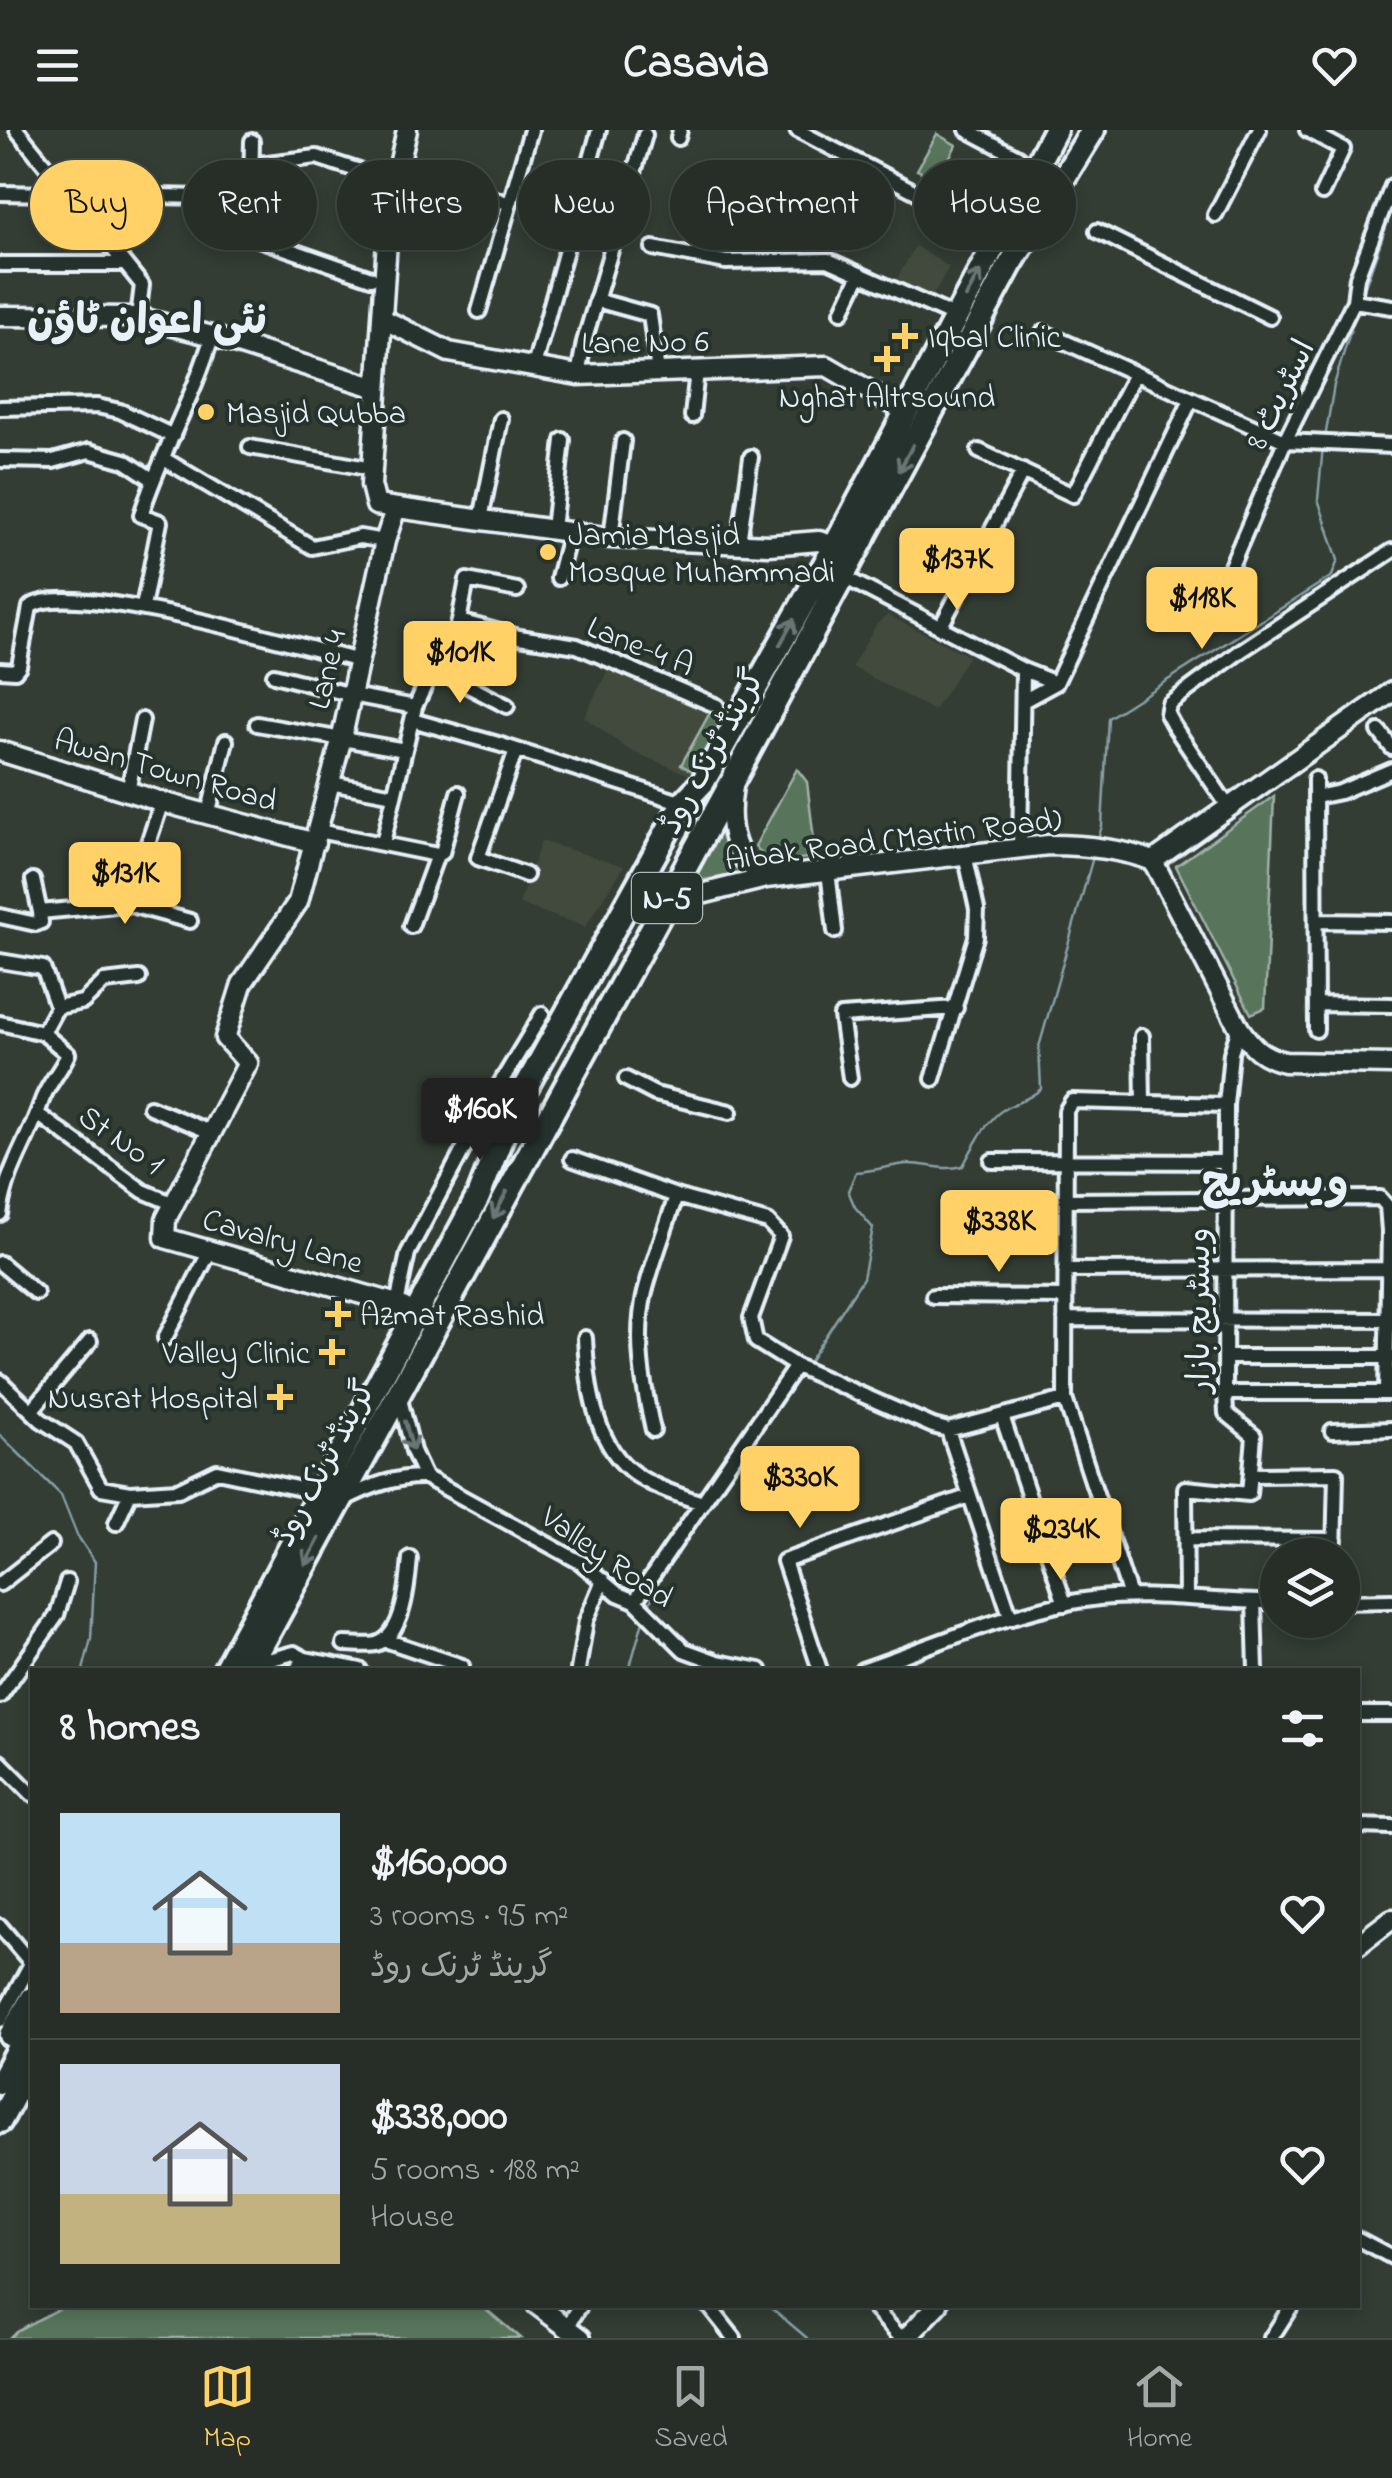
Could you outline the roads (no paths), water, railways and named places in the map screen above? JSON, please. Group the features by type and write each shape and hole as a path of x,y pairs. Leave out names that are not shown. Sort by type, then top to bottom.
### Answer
{"highway":[{"name":"گرینڈ ٹرنک روڈ","path":"226,1668 398,1393 656,898 704,782 1058,130"},
{"path":"1010,265 1079,130"},
{"name":"گرینڈ ٹرنک روڈ","path":"249,1667 330,1498 407,1309 656,898 738,771 1010,265 1093,130"},
{"name":"گرینڈ ٹرنک روڈ","path":"478,1197 510,1116 683,804 704,782"},
{"path":"0,2121 30,2008"},
{"path":"11,2079 30,2028"}],"street":[{"path":"17,130 42,160"},
{"path":"399,160 408,130"},
{"path":"479,311 530,130"},
{"path":"591,160 599,130"},
{"path":"797,130 914,191"},
{"path":"968,130 1018,157"},
{"path":"1215,215 1259,130"},
{"path":"1306,130 1343,149 1322,194"},
{"path":"637,160 645,135"},
{"path":"251,160 252,141"},
{"path":"292,160 316,157 337,164"},
{"name":"اسٹریٹ 8","path":"1207,622 1285,441 1359,302 1357,276 1392,186"},
{"path":"0,193 30,194"},
{"path":"498,200 509,204"},
{"path":"1097,231 1270,318"},
{"path":"653,248 748,264 828,260 956,318"},
{"path":"113,250 143,288 138,318"},
{"path":"290,250 371,278"},
{"path":"387,250 371,484 376,505 610,538 769,545 819,542 835,546"},
{"path":"534,366 566,250"},
{"path":"578,375 611,250"},
{"path":"0,264 124,264"},
{"path":"842,312 860,274"},
{"path":"596,300 650,314 658,372"},
{"path":"1359,302 1392,307"},
{"path":"0,316 138,318 212,336 377,388"},
{"name":"Lane No 6","path":"383,319 449,352 578,375 827,366 906,412"},
{"path":"1043,332 1285,441 1392,446"},
{"path":"143,607 160,522 140,515 152,479 202,372 212,336"},
{"path":"692,416 697,370"},
{"path":"979,450 1074,496 1135,374"},
{"path":"1022,700 1056,683 1190,400"},
{"path":"0,408 97,406 120,411 174,436"},
{"path":"482,519 501,419"},
{"path":"558,578 564,440"},
{"path":"610,538 623,441"},
{"path":"250,447 372,470"},
{"path":"0,460 54,461 89,451 124,461 152,479"},
{"path":"740,543 751,458"},
{"path":"164,459 312,547 360,537 384,541"},
{"path":"940,628 1022,471"},
{"name":"Lane 4","path":"210,1132 248,1063 224,1038 242,984 298,902 352,696 384,541 396,508"},
{"path":"1230,809 1167,714 1169,704 1242,650 1392,551"},
{"path":"842,576 1023,670 1056,683"},
{"path":"383,843 413,714 438,644 456,633 467,580 517,590"},
{"path":"0,670 15,672 19,666 30,607 39,601 143,607 360,661"},
{"name":"Lane-4 A","path":"458,621 518,637 577,646 717,706"},
{"path":"432,668 507,706"},
{"path":"1020,848 1023,670"},
{"path":"274,675 413,714 683,804"},
{"path":"1392,692 1153,861 1251,1046 1270,1059 1324,1065 1392,1064"},
{"path":"128,792 142,720"},
{"path":"257,724 405,750"},
{"path":"1379,731 1392,748"},
{"path":"208,815 226,741"},
{"path":"516,750 478,858 526,875"},
{"name":"Awan Town Road","path":"0,752 208,815 316,837"},
{"path":"1316,796 1340,792 1392,770"},
{"path":"738,771 732,789 734,840 754,871 780,876"},
{"path":"1315,779 1316,1030"},
{"path":"330,782 394,795"},
{"path":"316,837 383,843 437,855 442,853 458,793"},
{"path":"127,904 162,802"},
{"name":"Aibak Road (Martin Road)","path":"656,898 780,876 1020,848 1084,845 1153,861"},
{"path":"933,1079 976,937 977,909 964,854"},
{"path":"412,926 437,855"},
{"path":"828,870 835,930"},
{"path":"0,916 41,922 33,880"},
{"path":"40,912 127,904 190,921"},
{"path":"1316,921 1392,922"},
{"path":"0,960 43,968 57,1006 43,1034"},
{"path":"57,1006 83,1002 104,982 139,978"},
{"path":"1316,1004 1392,1005"},
{"path":"850,1078 841,1016 956,1008"},
{"path":"407,1309 408,1253 486,1107 542,1014"},
{"path":"0,1023 43,1034 68,1054 40,1104 40,1115 14,1157 0,1207"},
{"name":"ویسٹریج بازار","path":"1239,1028 1231,1053 1226,1105 1224,1393 1226,1413 1254,1436 1252,1474"},
{"path":"1142,1036 1143,1103"},
{"path":"626,1079 655,1094 730,1112"},
{"path":"1130,1596 1065,1399 1066,1111 1072,1101 1226,1105"},
{"path":"150,1107 210,1132 174,1204"},
{"name":"St No 1","path":"40,1115 143,1192 174,1204"},
{"path":"572,1158 676,1196 768,1222 780,1230 776,1256 752,1318 756,1341 801,1368 948,1430 1065,1399"},
{"path":"992,1161 1226,1162"},
{"path":"653,1430 642,1380 640,1336 644,1294 676,1196"},
{"path":"1066,1200 1380,1198 1387,1206 1389,1393 1224,1393"},
{"name":"Cavalry Lane","path":"174,1204 166,1219 165,1238 407,1309"},
{"path":"165,1338 210,1251"},
{"path":"0,1264 36,1293"},
{"path":"1065,1270 1390,1269"},
{"path":"933,1296 1065,1297"},
{"path":"1065,1319 1389,1320"},
{"path":"585,1338 586,1379 593,1406 616,1453 629,1470 702,1504"},
{"path":"32,1410 90,1341"},
{"path":"1225,1357 1389,1357"},
{"path":"643,1608 702,1504 801,1368"},
{"path":"0,1381 41,1420 76,1443 101,1488 130,1493 178,1490 218,1472 330,1498 409,1476 425,1477 413,1451 398,1393"},
{"path":"1002,1416 1065,1604"},
{"path":"1332,1430 1392,1428"},
{"path":"948,1430 1011,1618"},
{"path":"1186,1598 1185,1488 1249,1494 1252,1474 1336,1474 1335,1538"},
{"name":"Valley Road","path":"425,1477 580,1562 618,1594 643,1608 684,1650 718,1666"},
{"path":"116,1523 130,1493"},
{"path":"819,1668 784,1561 970,1496"},
{"path":"1186,1539 1260,1539"},
{"path":"0,1584 50,1544"},
{"path":"344,1644 373,1645 385,1640 403,1607 410,1558"},
{"path":"578,1668 586,1621 603,1580"},
{"path":"0,1696 57,1615 68,1582"},
{"path":"868,1668 1011,1618 1065,1604 1130,1596 1260,1602"},
{"path":"1360,1602 1392,1601"},
{"path":"1254,1602 1256,1668"},
{"path":"385,1640 462,1666"},
{"path":"357,1668 360,1644"},
{"path":"249,1667 294,1654 300,1664 346,1668"},
{"path":"1360,1714 1392,1714"},
{"path":"0,1762 30,1792"},
{"path":"1360,1826 1392,1827"},
{"path":"1360,1944 1392,1920"},
{"path":"0,1926 30,1961"},
{"path":"0,2020 30,1967"},
{"path":"1360,2240 1392,2257"},
{"path":"542,2308 574,2332"},
{"path":"710,2308 734,2338"},
{"path":"874,2308 904,2338 935,2308"},
{"path":"1271,2338 1290,2308"}],"waterway":[{"path":"1361,298 1392,210"},
{"path":"1325,438 1334,385 1358,306"},
{"path":"1098,839 1108,718 1332,576 1338,560 1318,499 1323,446"},
{"path":"808,1363 863,1278 873,1228 855,1207 848,1191 856,1172 906,1164 963,1166 993,1119 1041,1089 1039,1047 1093,857"},
{"path":"649,1605 664,1571 801,1374"},
{"path":"0,1435 61,1495 77,1535 95,1562 91,1639 84,1668"},
{"path":"630,1668 644,1617"},
{"path":"772,2308 807,2338"}],"place":[{"name":"Iqbal Clinic","path":"905,336"},
{"name":"Nghat Altrsound","path":"887,359"},
{"name":"Masjid Qubba","path":"206,412"},
{"name":"Jamia Masjid Mosque Muhammadi","path":"548,552"},
{"name":"Azmat Rashid","path":"338,1314"},
{"name":"Valley Clinic","path":"332,1352"},
{"name":"Nusrat Hospital","path":"280,1397"}],"district":[{"name":"نئی اعوان ٹاؤن","path":"147,318"},
{"name":"ویسٹریج","path":"1275,1181"}]}
